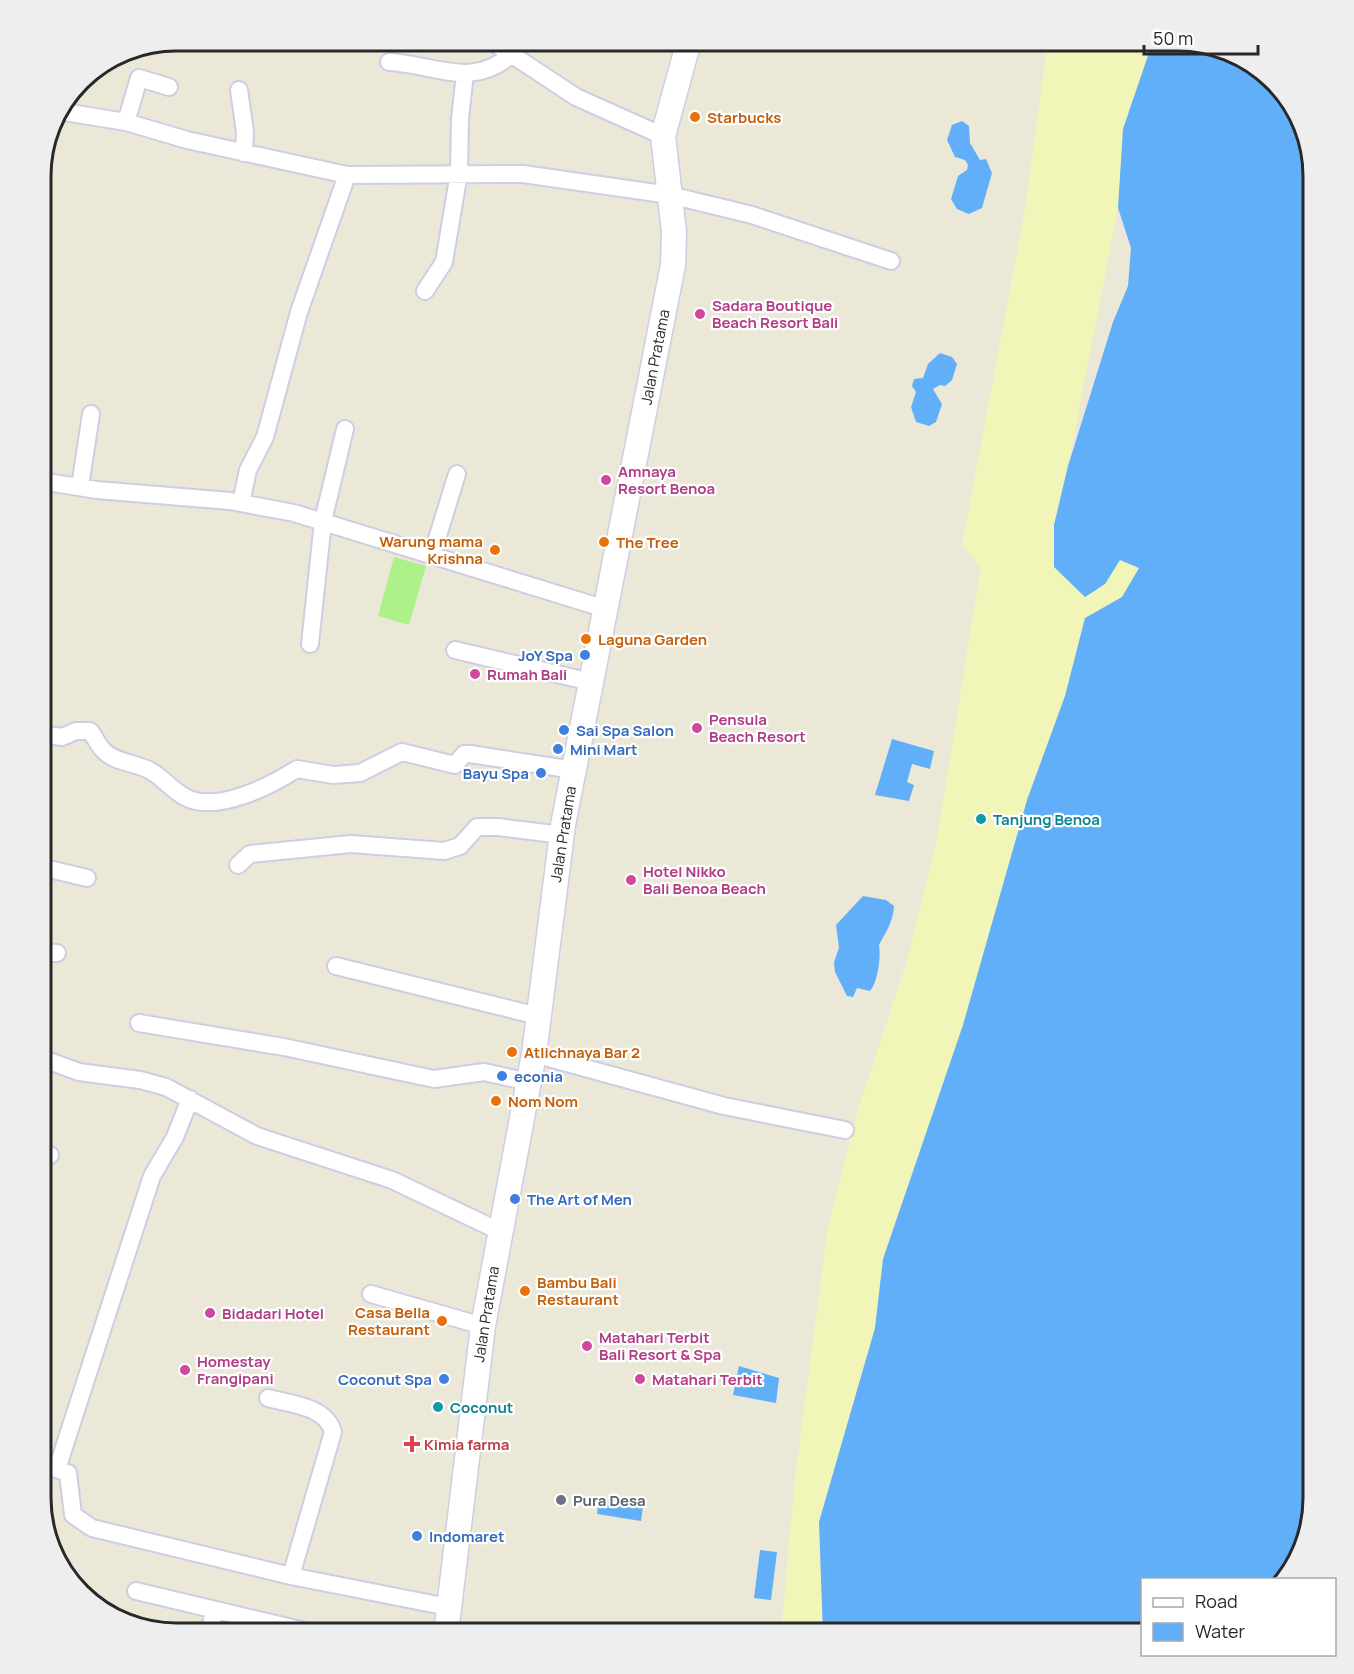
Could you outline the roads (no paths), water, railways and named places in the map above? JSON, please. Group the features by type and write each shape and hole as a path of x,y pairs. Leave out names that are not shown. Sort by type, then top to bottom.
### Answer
{"street":[{"path":"507,51 576,97 663,136"},
{"name":"Jalan Pratama","path":"447,1623 483,1326 534,1054 562,835 673,265 670,195 664,166 663,136 686,51"},
{"path":"389,62 406,63 447,74 465,73 499,64 512,54"},
{"path":"425,291 444,264 459,173 460,119 465,73"},
{"path":"126,122 139,78 169,87"},
{"path":"240,90 245,132 244,153"},
{"path":"69,113 126,122 244,153 347,175 523,174 670,195 752,215 891,261"},
{"path":"241,503 248,470 265,437 299,312 347,175"},
{"path":"80,487 92,414"},
{"path":"310,644 323,521 345,429"},
{"path":"432,555 458,474"},
{"path":"51,483 241,503 323,521 606,609"},
{"path":"455,650 591,682"},
{"path":"51,735 62,737 76,731 90,731 102,750 151,771 181,795 199,803 249,793 268,786 297,769 333,775 360,773 402,752 451,765 459,762 464,754 470,754 574,770"},
{"path":"238,865 250,854 351,844 444,851 460,846 477,827 498,827 562,835"},
{"path":"51,869 87,878"},
{"path":"51,952 57,953"},
{"path":"336,966 538,1016"},
{"path":"139,1023 284,1047 434,1079 484,1072 529,1082"},
{"path":"534,1054 724,1106 845,1130"},
{"path":"51,1063 78,1072 140,1080 166,1087 257,1136 392,1180 500,1231"},
{"path":"57,1469 152,1176 175,1137 190,1099"},
{"path":"371,1294 483,1326"},
{"path":"268,1398 319,1413 328,1420 333,1432 291,1576"},
{"path":"51,1467 69,1476 73,1515 83,1525 291,1576 448,1607"},
{"path":"136,1592 268,1623"},
{"path":"211,1623 215,1610"}],"water":[{"path":"1150,51 1202,53 1226,61 1247,72 1272,94 1290,121 1299,144 1302,160 1303,1498 1299,1530 1286,1560 1273,1578 1141,1578 1141,1623 823,1623 819,1522 875,1328 883,1259 963,1025 1027,800 1065,696 1085,618 1122,597 1139,568 1120,560 1105,584 1085,597 1054,567 1054,525 1068,466 1113,322 1128,286 1131,248 1118,208 1123,129"},
{"path":"962,121 969,126 970,143 980,160 986,159 992,173 982,208 969,214 957,209 951,199 958,176 967,170 968,165 965,160 955,157 947,140 952,125"},
{"path":"940,353 952,357 957,364 952,380 945,386 940,385 933,389 942,404 936,422 929,426 916,422 911,407 916,392 912,386 914,379 923,378 928,364"},
{"path":"892,739 934,751 930,769 912,764 907,782 914,785 909,801 875,795"},
{"path":"863,896 886,900 894,906 891,922 879,945 880,956 873,987 870,991 857,988 853,997 847,996 835,972 834,962 839,948 836,925"},
{"path":"739,1366 779,1378 776,1403 733,1395"},
{"path":"599,1498 643,1506 641,1521 597,1514"},
{"path":"760,1550 777,1552 771,1600 754,1598"}],"place":[{"name":"Starbucks","path":"695,117"},
{"name":"Sadara Boutique Beach Resort Bali","path":"700,314"},
{"name":"Amnaya Resort Benoa","path":"606,480"},
{"name":"The Tree","path":"604,542"},
{"name":"Warung mama Krishna","path":"495,550"},
{"name":"Laguna Garden","path":"586,639"},
{"name":"JoY Spa","path":"585,655"},
{"name":"Rumah Bali","path":"475,674"},
{"name":"Pensula Beach Resort","path":"697,728"},
{"name":"Sai Spa Salon","path":"564,730"},
{"name":"Mini Mart","path":"558,749"},
{"name":"Bayu Spa","path":"541,773"},
{"name":"Tanjung Benoa","path":"981,819"},
{"name":"Hotel Nikko Bali Benoa Beach","path":"631,880"},
{"name":"Atlichnaya Bar 2","path":"512,1052"},
{"name":"econia","path":"502,1076"},
{"name":"Nom Nom","path":"496,1101"},
{"name":"The Art of Men","path":"515,1199"},
{"name":"Bambu Bali Restaurant","path":"525,1291"},
{"name":"Bidadari Hotel","path":"210,1313"},
{"name":"Casa Bella Restaurant","path":"442,1321"},
{"name":"Matahari Terbit Bali Resort & Spa","path":"587,1346"},
{"name":"Homestay Frangipani","path":"185,1370"},
{"name":"Coconut Spa","path":"444,1379"},
{"name":"Matahari Terbit","path":"640,1379"},
{"name":"Coconut","path":"438,1407"},
{"name":"Kimia farma","path":"412,1444"},
{"name":"Pura Desa","path":"561,1500"},
{"name":"Indomaret","path":"417,1536"}]}
